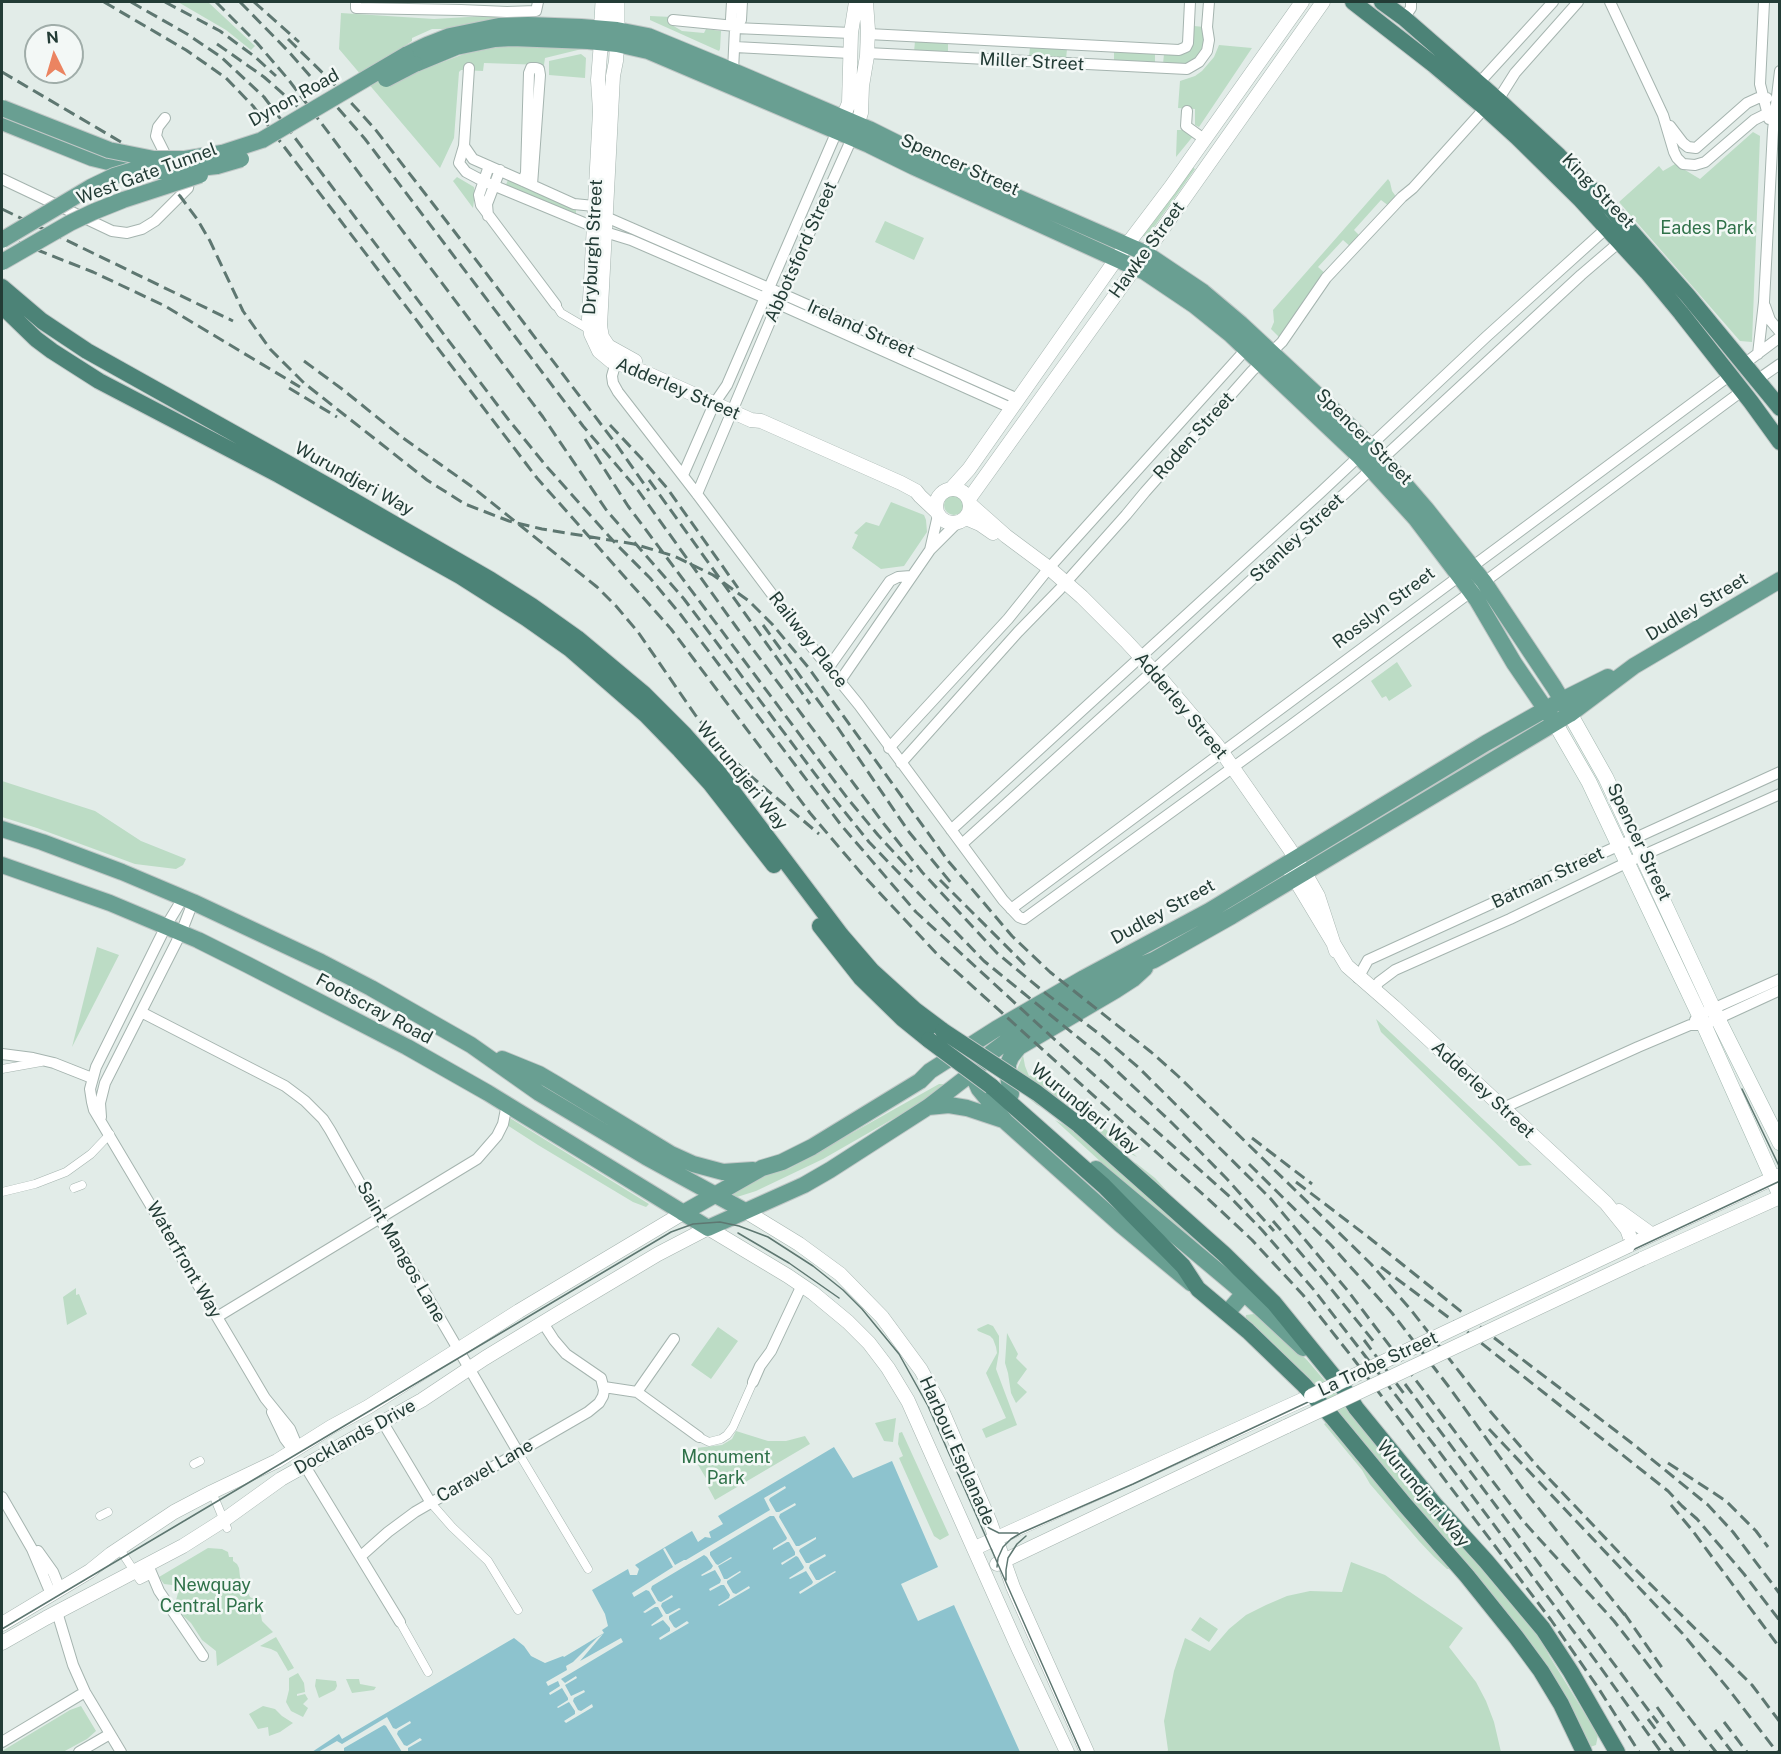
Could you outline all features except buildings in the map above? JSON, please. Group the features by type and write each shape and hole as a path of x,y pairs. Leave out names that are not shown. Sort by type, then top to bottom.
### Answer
{"highway":[{"name":"King Street","path":"1353,2 1434,65 1492,104 1550,169 1613,223 1744,364 1779,408"},
{"path":"1382,2 1404,18 1479,83 1492,104"},
{"name":"King Street","path":"1626,237 1674,305 1779,442"},
{"name":"Wurundjeri Way","path":"2,287 42,321 87,351 491,580 577,638 644,694 718,772 841,935 872,971 934,1024 1037,1093 1078,1125 1192,1226 1274,1303 1436,1506 1543,1629 1571,1672 1614,1752"},
{"name":"Wurundjeri Way","path":"2,306 36,339 99,381 279,475 460,576 570,649 646,715 688,758 745,828 838,950 873,991 903,1019 991,1086 1104,1186 1183,1266 1198,1289 1304,1385 1467,1576 1541,1671 1561,1704 1584,1752"},
{"path":"2,318 36,339"},
{"name":"Rosslyn Street","path":"1730,376 1744,364"},
{"path":"1742,391 1757,380"}],"main road":[{"name":"Dryburgh Street","path":"603,2 609,36"},
{"name":"Dryburgh Street","path":"609,36 617,2"},
{"name":"Dynon Road","path":"2,108 109,150 154,159 185,159 222,153 262,140 410,60 495,39 609,36"},
{"name":"Spencer Street","path":"609,36 653,38 734,71 778,98"},
{"name":"Spencer Street","path":"609,36 778,98 1140,260 1203,312 1252,343 1365,451 1421,515 1530,651 1626,863 1705,1019 1775,1177 1779,1196"},
{"name":"Dynon Road","path":"2,122 92,158 137,169 182,171 217,166 271,148 299,133 410,60"},
{"name":"West Gate Tunnel","path":"2,240 91,187 137,169 185,159"},
{"name":"West Gate Tunnel","path":"2,262 93,212 243,159"},
{"name":"Dudley Street","path":"708,1228 804,1185 830,1170 928,1107 972,1073 991,1053 1007,1041 1086,991 1120,973 1154,960 1300,876 1558,711 1779,580"},
{"name":"Spencer Street","path":"1477,587 1514,663 1558,711 1597,761 1660,894 1705,1019 1779,1143"},
{"path":"1514,663 1530,651"},
{"name":"Dudley Street","path":"683,1213 762,1168 782,1162 809,1149 920,1081 930,1071 980,1039 1084,978 1209,910 1466,755 1558,711"},
{"path":"1582,769 1597,761"},
{"name":"Footscray Road","path":"2,829 89,859 188,900 321,962 471,1045 539,1093 745,1211"},
{"name":"Footscray Road","path":"2,865 75,890 174,930 248,965 407,1047 507,1104 708,1228"},
{"path":"1645,902 1660,894"},
{"path":"1011,1094 1008,1064 1019,1047 1133,980 1154,960"},
{"path":"980,1039 973,1060 972,1073 982,1093 1006,1122"},
{"name":"Footscray Road","path":"471,1045 539,1074 672,1154 693,1164 723,1172 762,1168"},
{"path":"920,1081 961,1072 972,1073"},
{"name":"Wurundjeri Way","path":"972,1073 992,1081 1011,1094 1128,1197 1244,1293 1311,1356 1356,1408"},
{"path":"928,1107 967,1108 1006,1122"},
{"name":"Wurundjeri Way","path":"1006,1122 1120,1224 1198,1289"},
{"path":"1227,1313 1244,1293"}],"street":[{"path":"732,2 731,19 735,27 734,71"},
{"path":"735,27 741,20 742,2"},
{"name":"Abbotsford Street","path":"682,475 716,400 727,385 767,293 847,128 861,113 850,53 856,2"},
{"name":"Abbotsford Street","path":"856,80 867,53 866,2"},
{"name":"Miller Street","path":"868,34 1179,50 1186,47 1188,43 1190,2"},
{"name":"Miller Street","path":"867,53 1187,69 1196,65 1205,56 1209,44 1207,27 1209,2"},
{"name":"Hawke Street","path":"946,491 969,469 1276,35 1302,2"},
{"name":"Hawke Street","path":"840,681 930,550 966,511 1032,410 1323,2"},
{"path":"1404,18 1411,8 1411,2"},
{"path":"1479,83 1553,2"},
{"name":"Roden Street","path":"901,763 1018,632 1063,586 1291,330 1326,279 1492,104 1578,2"},
{"path":"1610,2 1663,116 1677,158 1686,165 1698,165 1709,160 1751,122 1771,114 1778,98 1779,71"},
{"path":"1758,354 1764,302 1772,143 1771,114 1763,98 1760,84 1764,2"},
{"path":"356,5 473,6 507,12 536,6"},
{"path":"673,20 735,27 851,33"},
{"path":"1276,35 1292,45"},
{"name":"Dryburgh Street","path":"599,229 606,217 603,142 605,91 613,75 616,61 609,36"},
{"path":"735,47 850,53"},
{"path":"1500,61 1515,74"},
{"path":"469,68 464,147 473,159 574,204 594,206"},
{"path":"531,68 536,68 540,72 527,183 529,73 531,68"},
{"path":"1663,116 1683,143 1688,147 1696,148 1752,100 1778,98"},
{"path":"1740,109 1751,122"},
{"path":"1187,111 1186,126 1188,128"},
{"path":"164,152 156,136 158,127 165,118"},
{"name":"Abbotsford Street","path":"697,494 780,299 847,128"},
{"path":"1174,128 1188,128 1204,139"},
{"name":"Dryburgh Street","path":"603,142 594,206 599,229 597,273 590,330 594,342 603,347"},
{"name":"Ireland Street","path":"464,147 459,163 466,172 483,181 599,229 767,293"},
{"path":"1696,148 1698,165"},
{"path":"1189,160 1204,170"},
{"path":"495,168 483,181 479,202 561,313 590,330"},
{"path":"488,216 487,204 494,186 495,168"},
{"path":"2,179 112,231 127,233 142,229 155,220 188,188 189,182"},
{"name":"Ireland Street","path":"606,217 780,299 1015,404"},
{"name":"Stanley Street","path":"951,830 1613,223"},
{"name":"Stanley Street","path":"962,844 1581,275 1626,237"},
{"name":"Dryburgh Street","path":"597,273 603,347"},
{"path":"1764,302 1770,320 1779,332"},
{"path":"1082,308 1097,319"},
{"name":"Rosslyn Street","path":"1744,364 1779,337"},
{"name":"Roden Street","path":"889,748 1008,619 1047,572 1252,343"},
{"name":"Adderley Street","path":"603,347 617,358 753,414 761,421 916,491 938,513"},
{"name":"Railway Place","path":"617,358 612,376 614,387 840,681 1011,909 1023,919 1027,919 1229,769"},
{"path":"1757,380 1779,364"},
{"path":"1232,366 1246,378"},
{"name":"Rosslyn Street","path":"1011,909 1730,376"},
{"path":"1229,769 1742,391"},
{"path":"1015,404 1032,410"},
{"name":"Adderley Street","path":"916,491 924,489 946,491"},
{"path":"946,491 962,491 966,511 944,521 938,513 936,502 946,491"},
{"name":"Adderley Street","path":"966,511 1006,536 1063,586 1150,673 1219,755 1300,876 1318,896 1336,951 1343,963 1606,1203 1627,1229 1630,1245"},
{"name":"Hawke Street","path":"930,550 938,513"},
{"name":"Hawke Street","path":"830,668 890,581 911,576"},
{"name":"Batman Street","path":"1358,978 1368,960 1779,772"},
{"path":"1754,783 1763,801"},
{"name":"Batman Street","path":"1373,990 1379,982 1395,970 1779,794"},
{"path":"1714,802 1723,820"},
{"path":"1598,855 1607,873"},
{"path":"1569,868 1578,887"},
{"path":"1530,886 1539,905"},
{"name":"Waterfront Way","path":"103,1123 100,1107 103,1088 141,1012 188,900"},
{"name":"Waterfront Way","path":"188,900 174,930 114,1030 92,1078 90,1089 92,1102 94,1110 265,1398 285,1439 296,1450 306,1466"},
{"path":"1705,1019 1779,979"},
{"path":"1503,1108 1618,1056 1779,990"},
{"name":"Saint Mangos Lane","path":"141,1012 290,1090 305,1101 330,1130 380,1219 588,1569"},
{"path":"2,1053 47,1062 92,1078"},
{"path":"2,1069 47,1062"},
{"path":"217,1317 477,1159 497,1136 503,1124 507,1104"},
{"path":"2,1192 21,1188 66,1172 91,1154 110,1134"},
{"name":"La Trobe Street","path":"975,1548 1276,1412 1775,1177"},
{"name":"La Trobe Street","path":"984,1570 1779,1196"},
{"name":"Adderley Street","path":"1606,1203 1651,1234"},
{"name":"Harbour Esplanade","path":"745,1211 829,1265 867,1300 921,1370 933,1391 996,1539 1013,1587 1087,1752"},
{"name":"Docklands Drive","path":"2,1624 90,1571 119,1548 174,1512 260,1471 296,1450 683,1213"},
{"name":"Docklands Drive","path":"2,1643 135,1571 150,1569 226,1524 276,1482 429,1395 658,1254 708,1228"},
{"name":"Harbour Esplanade","path":"708,1228 802,1285 848,1322 877,1353 893,1375 908,1401 1067,1752"},
{"path":"543,1323 561,1349 599,1376 604,1388 637,1392 709,1442 721,1439 733,1427 760,1366 771,1351 802,1285"},
{"path":"637,1392 674,1339"},
{"name":"Caravel Lane","path":"362,1556 388,1532 430,1503 591,1410 601,1400 604,1388"},
{"path":"382,1421 430,1503 488,1561 518,1610"},
{"path":"306,1466 362,1556 428,1672"},
{"path":"212,1492 226,1524"},
{"path":"2,1497 56,1592 73,1665 85,1692 121,1752"},
{"path":"119,1548 135,1571"},
{"path":"150,1569 159,1591 203,1656"},
{"path":"2,1742 85,1692"},
{"path":"79,1752 110,1734"}],"green space":[{"path":"178,2 208,2 255,46 251,50 226,30"},
{"path":"341,13 434,19 502,15 501,19 450,29 432,29 412,38 412,41 402,48 421,70 464,54 502,46 586,48 545,58 544,65 484,63 483,71 461,70 454,138 440,168 339,49"},
{"path":"650,16 672,17 672,25 682,31 704,33 706,29 721,31 720,49 719,51 650,20"},
{"path":"1194,26 1204,27 1203,48 1199,55 1186,64 1163,64 1164,54 1183,54 1191,49"},
{"path":"915,41 948,43 948,53 914,52"},
{"path":"1219,45 1252,48 1199,127 1195,125 1195,109 1178,108 1180,81 1202,71 1214,57"},
{"path":"1030,47 1067,49 1066,59 1029,57"},
{"path":"1114,51 1155,53 1155,64 1114,62"},
{"path":"581,54 586,58 585,78 549,75 549,61"},
{"path":"1177,130 1186,130 1194,135 1176,157"},
{"name":"Eades Park","path":"1753,132 1760,136 1752,342 1740,341 1619,202 1659,166 1663,171 1675,164 1700,179"},
{"path":"1191,166 1195,169 1147,237 1143,236 1142,234"},
{"path":"457,177 474,187 473,208 453,181"},
{"path":"1388,179 1397,198 1389,206 1381,200 1354,230 1361,237 1352,248 1343,240 1318,267 1327,275 1279,337 1271,329 1274,322 1273,310"},
{"path":"508,180 576,209 576,214 505,187"},
{"path":"885,221 924,238 914,260 875,242"},
{"path":"954,495 961,498 964,505 961,512 954,515 947,512 944,505 947,498"},
{"path":"891,502 924,515 927,532 904,566 881,569 852,548 858,535 854,533 866,522 879,526"},
{"path":"1397,662 1412,686 1389,701 1386,696 1382,698 1371,681"},
{"path":"2,781 95,811 141,841 186,859 183,865 176,869 135,864 2,817"},
{"path":"97,947 119,955 72,1047"},
{"path":"1376,1019 1532,1165 1519,1166 1381,1032"},
{"path":"1023,1055 1029,1076 1040,1072 1137,1157 1037,1105 1026,1096 1018,1088 1016,1072"},
{"path":"939,1084 945,1084 912,1110 823,1159 756,1191 737,1197 733,1196 736,1189 752,1179 790,1168"},
{"path":"510,1118 649,1204 646,1207 633,1202 538,1145 507,1125"},
{"path":"1055,1120 1128,1161 1136,1163 1155,1178 1213,1253 1211,1257 1147,1204"},
{"path":"76,1288 76,1295 79,1294 87,1314 67,1325 63,1297"},
{"path":"1254,1314 1264,1318 1307,1360 1497,1582 1538,1634 1598,1735 1596,1745 1590,1747 1549,1674 1245,1320 1246,1315"},
{"path":"988,1324 993,1326 999,1336 996,1369 1017,1425 986,1438 982,1429 1006,1418 986,1373 997,1353 996,1347 990,1336 977,1329"},
{"path":"718,1327 738,1341 711,1379 691,1365"},
{"path":"1007,1333 1018,1354 1016,1358 1027,1369 1017,1383 1027,1392 1016,1403 1011,1393 1005,1363"},
{"path":"896,1418 893,1442 884,1441 875,1423"},
{"path":"1329,1421 1450,1569 1434,1557 1370,1484 1362,1470 1324,1424"},
{"name":"Monument Park","path":"736,1431 768,1441 786,1441 805,1436 810,1444 715,1500 708,1487 710,1485 694,1458 696,1448 722,1445 732,1439"},
{"path":"902,1432 949,1535 940,1540 934,1536 899,1458 903,1456 898,1444 899,1433"},
{"name":"Newquay Central Park","path":"208,1548 222,1549 228,1552 229,1557 233,1557 250,1597 260,1609 262,1621 273,1632 217,1666 216,1651 202,1640 175,1604 178,1593 176,1587 164,1584 159,1577"},
{"path":"1351,1562 1385,1575 1463,1628 1449,1647 1476,1682 1486,1701 1501,1752 1167,1752 1164,1721 1174,1671 1185,1638 1210,1651 1229,1629 1246,1615 1266,1605 1287,1596 1310,1591 1342,1592"},
{"path":"1200,1617 1218,1629 1209,1642 1191,1630"},
{"path":"276,1637 294,1668 288,1671 277,1652 260,1646"},
{"path":"298,1673 304,1683 305,1692 297,1696 305,1694 308,1699 303,1704 308,1708 303,1717 291,1711 286,1702 289,1678"},
{"path":"316,1679 336,1681 337,1686 335,1690 319,1698 315,1686"},
{"path":"346,1679 359,1679 360,1684 376,1687 374,1690 352,1693"},
{"path":"81,1706 96,1731 87,1739 63,1752 2,1751 70,1710"},
{"path":"263,1706 275,1709 293,1723 269,1736 268,1727 258,1729 249,1714"}],"water":[{"path":"834,1447 853,1478 892,1461 938,1567 901,1584 918,1621 954,1605 1020,1752 312,1752 339,1734 342,1739 514,1638 531,1656 545,1663 564,1657 604,1633 602,1630 608,1626 605,1614 592,1590 628,1569 630,1575 637,1575 639,1569 635,1565 692,1531 698,1542 705,1537 711,1538 709,1532 723,1524 718,1516"}],"pier":[{"path":"785,1486 786,1488 769,1500 776,1512 795,1503 796,1505 780,1514 779,1517 796,1546 816,1537 799,1551 806,1563 825,1554 826,1556 810,1565 809,1568 816,1580 836,1572 800,1594 799,1592 813,1582 806,1571 789,1578 804,1567 796,1556 782,1565 781,1563 795,1555 795,1552 789,1542 773,1550 787,1538 774,1516 770,1516 710,1552 718,1565 732,1558 718,1566 724,1579 741,1572 727,1581 733,1593 736,1594 749,1586 750,1588 719,1606 730,1595 724,1585 710,1591 709,1589 721,1580 715,1570 701,1575 713,1566 704,1555 652,1586 651,1589 658,1601 661,1602 672,1595 673,1597 662,1603 661,1606 666,1614 681,1609 669,1616 674,1627 687,1621 689,1623 660,1640 659,1638 670,1631 670,1628 663,1620 651,1625 663,1616 658,1607 643,1612 656,1603 649,1591 646,1590 634,1597 632,1593 673,1567 663,1549 665,1548 675,1565 686,1560 770,1510 764,1498"},
{"path":"603,1634 580,1661 621,1638 623,1642 561,1679 565,1683 576,1676 577,1678 565,1685 571,1696 584,1690 585,1692 573,1701 578,1710 581,1711 592,1704 593,1707 566,1723 564,1721 575,1714 575,1711 569,1702 557,1707 568,1698 562,1688 550,1695 549,1693 560,1686 558,1681 548,1686 546,1682 567,1670 566,1666"},
{"path":"387,1717 396,1729 410,1721 411,1723 397,1734 404,1745 407,1746 420,1738 422,1740 408,1748 408,1752 402,1752 384,1725 344,1748 344,1752 318,1752 337,1741 342,1744"}],"tram line":[{"path":"1742,1089 1780,1168"},
{"path":"997,1567 1003,1547 1021,1533 1133,1484 1780,1181"},
{"path":"2,1629 671,1232 693,1224 720,1222 739,1226 768,1237 813,1266 862,1309 899,1354 928,1406 1081,1752"},
{"path":"738,1233 789,1263 839,1298"},
{"path":"981,1521 999,1533 1018,1533"},
{"path":"1006,1580 1008,1558 1017,1544 1026,1536"}],"railway":[{"path":"104,2 186,50 226,78 253,106 537,478 671,629 810,813 861,873 938,955 1218,1208 1252,1240 1303,1295 1551,1620 1639,1752"},
{"path":"131,2 187,34 221,57 264,97 508,419 547,467 650,578 681,615 841,825 916,912 1230,1197 1262,1230 1314,1290 1435,1446 1661,1752"},
{"path":"165,2 220,31 254,56 276,76"},
{"path":"216,2 257,43 288,79 543,417 607,511 684,599 827,790 869,842 984,961 1102,1057 1172,1123 1274,1231"},
{"path":"240,2 289,52 365,139 583,426 637,489 737,628 922,872 997,953 1139,1068 1270,1198 1348,1291 1523,1521 1614,1621 1716,1752"},
{"path":"254,2 299,42"},
{"path":"288,39 375,129 616,444 649,491"},
{"path":"217,44 264,77 306,114"},
{"path":"2,72 121,142 165,181 180,196 197,219 243,311 270,349 304,383 427,480 465,504 509,521 542,529 634,544 674,556 713,575 749,601 772,624 808,667 949,862 1012,936 1050,972 1178,1076 1371,1264 1538,1467 1630,1564 1752,1685 1780,1722"},
{"path":"2,209 233,321"},
{"path":"2,236 93,272 165,306 300,387"},
{"path":"304,361 403,438 471,486 597,587 638,632 696,716 725,751 746,772 819,834"},
{"path":"289,388 337,417"},
{"path":"610,425 667,488 738,588"},
{"path":"585,439 628,506 848,799 912,872"},
{"path":"649,480 810,704"},
{"path":"763,625 838,728 909,832 952,884"},
{"path":"940,880 1029,969"},
{"path":"1252,1138 1312,1184"},
{"path":"1249,1164 1330,1244 1392,1313 1523,1489 1628,1619"},
{"path":"1296,1182 1708,1505 1733,1532 1780,1594"},
{"path":"1273,1221 1375,1343"},
{"path":"1381,1267 1456,1323 1668,1491 1697,1519 1780,1621"},
{"path":"1364,1340 1405,1395"},
{"path":"1405,1384 1658,1723"},
{"path":"1489,1429 1682,1633 1777,1752"},
{"path":"1668,1463 1726,1501 1756,1531 1768,1547"},
{"path":"1671,1505 1780,1648"},
{"path":"1624,1613 1665,1672"},
{"path":"1657,1707 1689,1752"},
{"path":"1648,1719 1673,1752"},
{"path":"1724,1722 1747,1752"},
{"path":"1715,1730 1732,1752"}]}
